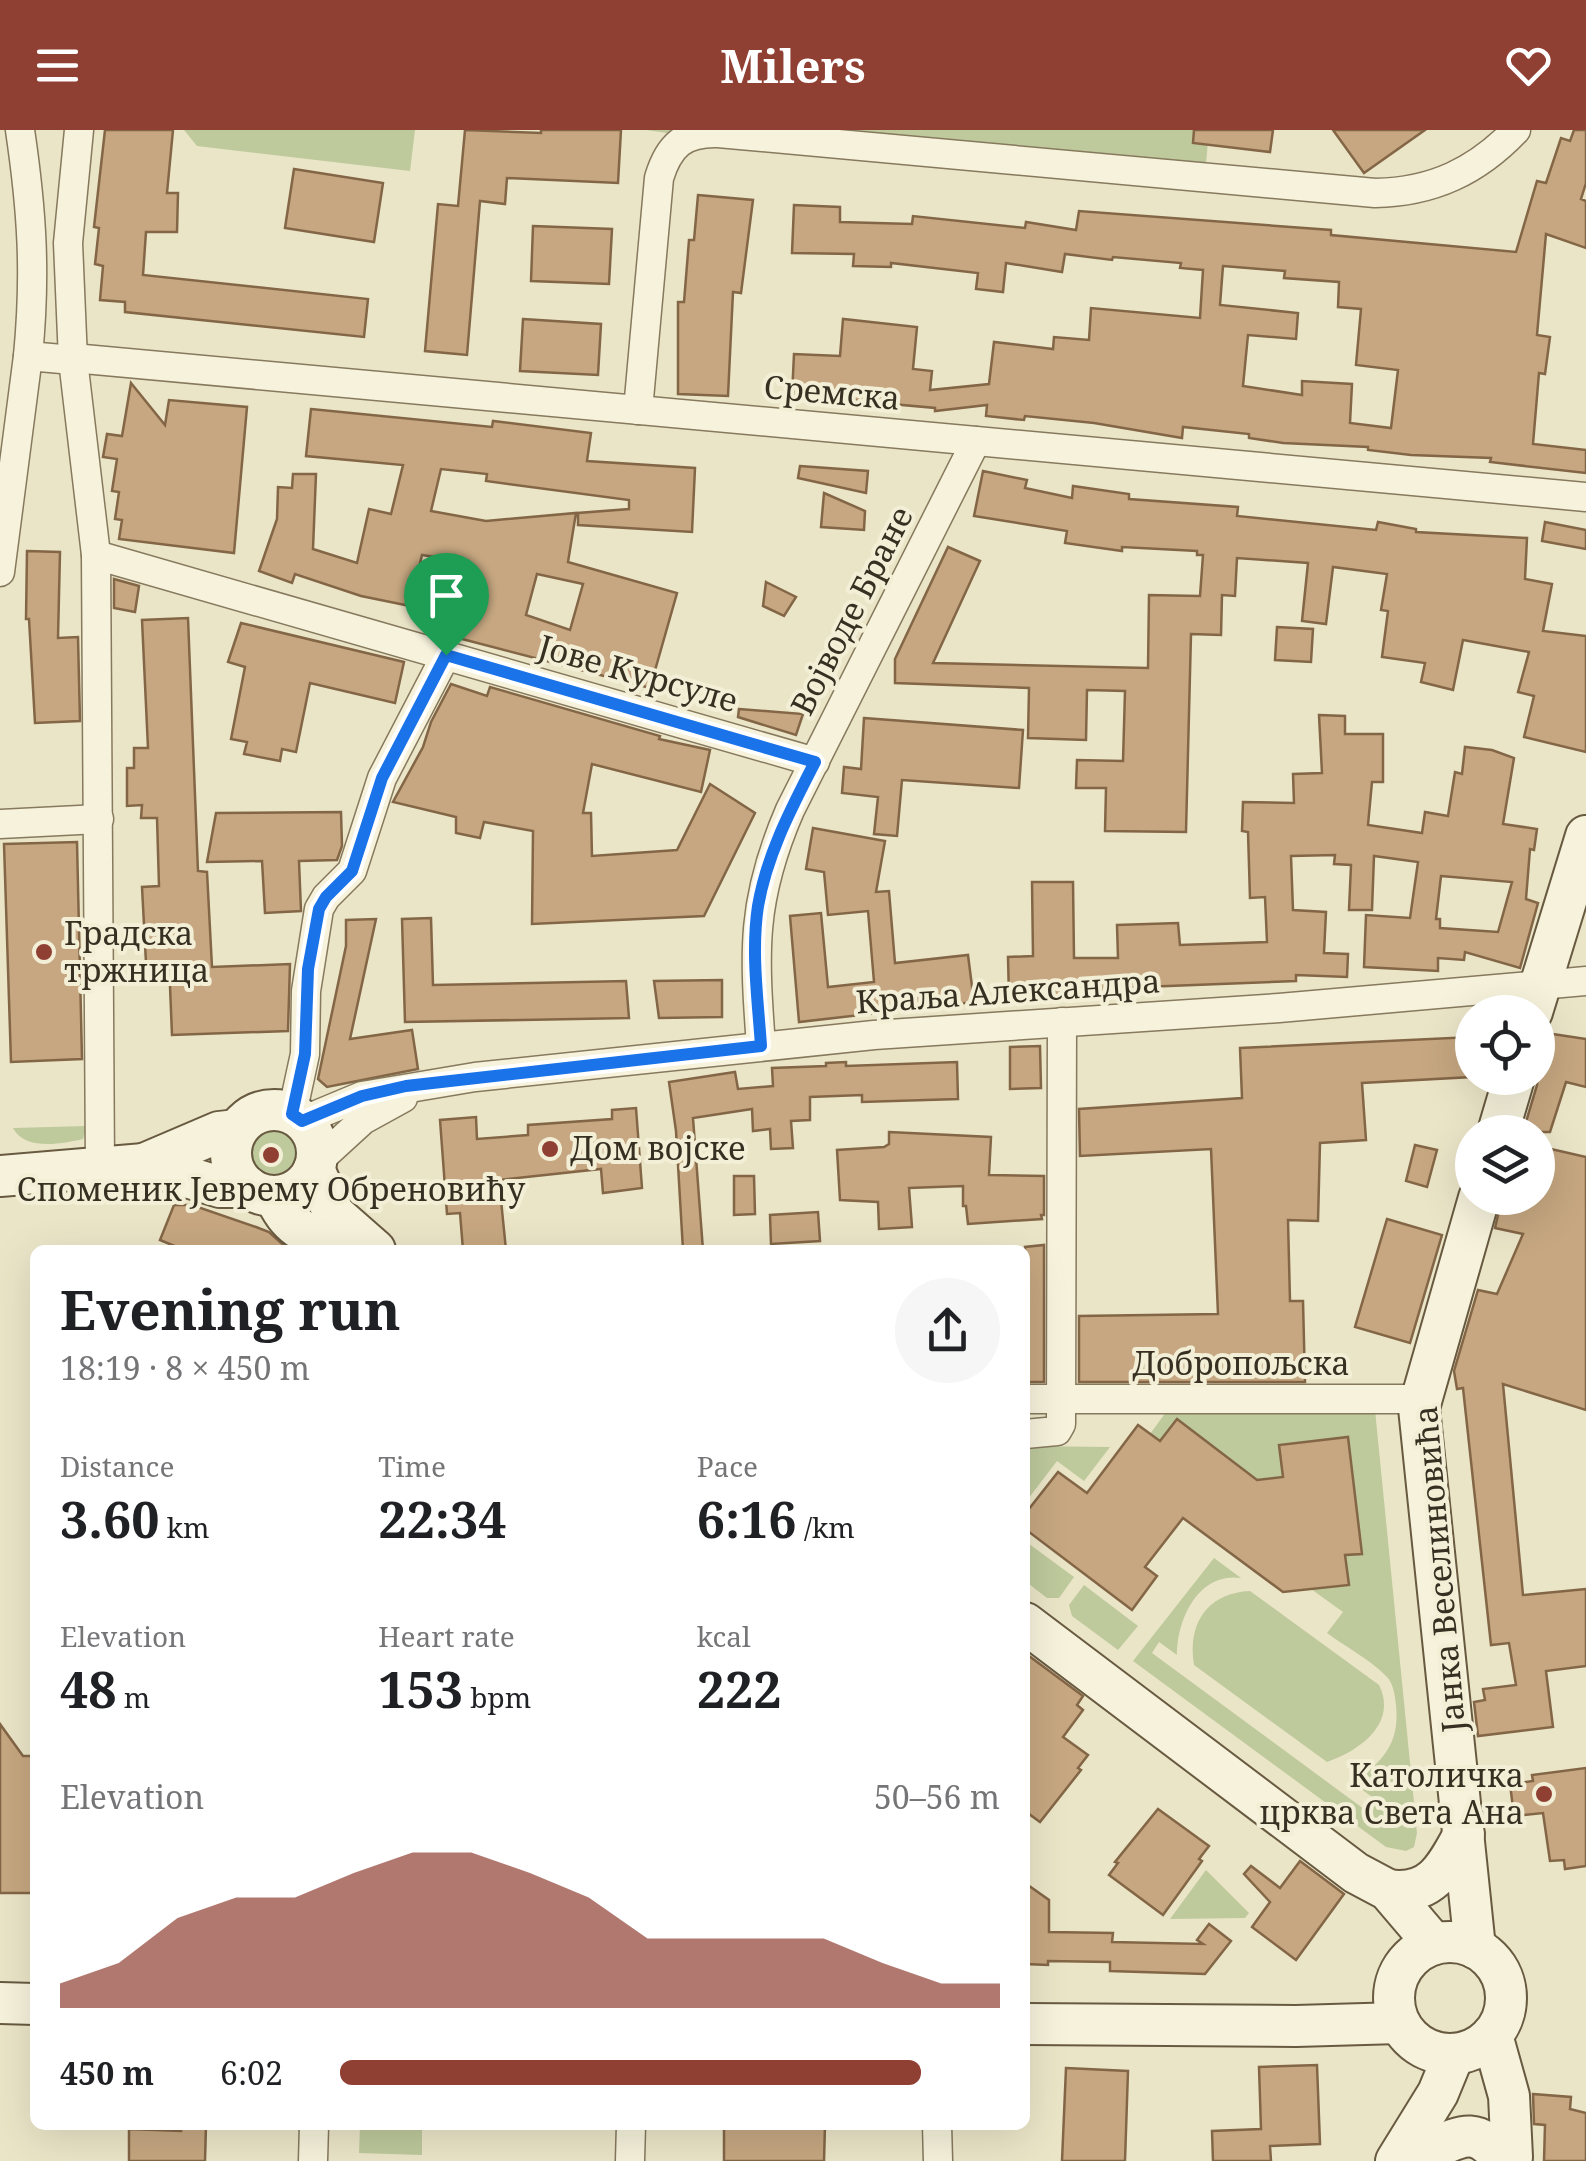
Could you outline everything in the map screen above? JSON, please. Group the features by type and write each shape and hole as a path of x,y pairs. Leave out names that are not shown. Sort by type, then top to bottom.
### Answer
{"main road":[{"path":"1537,995 1586,836"},
{"path":"144,1164 219,1132 237,1130 259,1112 274,1110 297,1117 314,1137 315,1166 334,1214 369,1245"},
{"path":"237,1130 230,1155 239,1178 261,1192 292,1225 335,1245"},
{"path":"0,1176 144,1164 220,1187 261,1192 299,1188 315,1166"},
{"name":"Јанка Веселиновића","path":"1431,1955 1464,1834 1419,1408 1474,1215"},
{"path":"1030,1627 1372,1881 1405,1893 1428,1884 1446,1867 1464,1834"},
{"path":"1372,1881 1400,1945 1431,1955 1491,1959 1506,1994 1502,2019 1470,2048 1398,2160"},
{"path":"1296,2026 1431,1955"},
{"path":"1398,2160 1398,2146 1412,2106 1406,2031 1393,2000 1431,1955"},
{"path":"0,2003 30,2004"},
{"path":"1030,2024 1406,2031 1429,2050 1470,2048"},
{"path":"1470,2048 1509,2096 1509,2160"},
{"path":"1398,2160 1422,2156 1464,2136 1482,2140 1509,2160"}],"street":[{"path":"0,572 34,292 32,210 20,130"},
{"path":"79,130 68,243 73,359 96,555 100,1166"},
{"path":"638,410 659,178 672,148 688,136 718,133 1375,193 1419,189 1452,178 1489,156 1516,130"},
{"name":"Сремска","path":"28,356 1586,496"},
{"name":"Војводе Бране","path":"761,1046 756,959 758,906 776,844 976,441"},
{"name":"Јове Курсуле","path":"96,555 815,762"},
{"path":"297,1117 305,1054 308,969 319,909 352,871 382,778 446,655"},
{"path":"0,824 99,820"},
{"name":"Краља Александра","path":"1547,995 1586,981"},
{"name":"Краља Александра","path":"297,1117 362,1096 436,1082 761,1046 1062,1022 1455,1003"},
{"path":"1030,1434 1057,1432 1061,1424 1062,1022"},
{"name":"Краља Александра","path":"315,1166 362,1120 436,1082"},
{"name":"Добропољска","path":"1030,1399 1422,1398"},
{"path":"313,2161 314,2130"},
{"path":"630,2161 631,2130"},
{"path":"938,2130 938,2161"}],"green space":[{"path":"184,130 415,130 410,171 197,146"},
{"path":"646,130 1209,130 1205,175 731,142"},
{"path":"87,1126 83,1139 54,1144 26,1140 13,1128"},
{"path":"275,1129 292,1135 298,1152 292,1169 275,1175 258,1169 252,1152 258,1135"},
{"path":"1375,1410 1417,1833 1414,1847 1406,1851 1386,1847 1133,1661 1214,1558 1241,1578 1226,1578 1202,1590 1181,1627 1177,1655 1159,1642 1152,1653 1368,1812 1376,1800 1352,1782 1381,1759 1392,1741 1397,1718 1393,1689 1379,1670 1327,1633 1343,1612 1311,1589 1349,1585 1345,1555 1362,1553 1348,1438 1280,1445 1283,1477 1257,1480 1177,1419 1160,1441 1150,1434 1166,1412"},
{"path":"1030,1446 1110,1447 1084,1481 1057,1461 1030,1496"},
{"path":"1030,1545 1074,1577 1059,1598 1047,1598 1030,1585"},
{"path":"1084,1585 1138,1626 1118,1650 1072,1616 1069,1605"},
{"path":"1250,1591 1379,1685 1383,1712 1379,1724 1363,1743 1327,1762 1194,1665 1194,1636 1203,1613 1222,1598"},
{"path":"1206,1870 1249,1913 1245,1918 1170,1919"},
{"path":"360,2130 422,2130 422,2155 359,2153"}],"building":[{"path":"105,130 173,130 167,193 178,193 177,232 146,232 143,275 368,299 364,337 125,312 125,302 100,300 103,266 95,264 99,228 94,227"},
{"path":"465,130 621,130 618,183 507,178 505,204 480,201 467,355 425,351 438,204 458,206"},
{"path":"1194,130 1273,130 1270,152 1193,143"},
{"path":"1333,130 1425,130 1364,173"},
{"path":"1574,130 1586,130 1586,183 1581,199 1586,201 1586,248 1546,234 1537,335 1550,337 1545,374 1539,373 1533,444 1586,450 1586,473 1490,462 1491,458 1283,443 1249,438 1249,434 1183,427 1182,438 1094,423 986,416 987,405 935,411 792,395 794,354 840,356 843,319 917,327 913,369 932,371 930,390 989,384 994,342 1053,349 1054,337 1089,340 1091,308 1200,318 1203,270 1180,268 1181,263 1065,254 1062,272 1006,263 1003,292 976,289 978,273 891,263 891,267 853,266 854,254 792,253 794,205 840,207 840,222 912,224 913,216 1025,228 1026,222 1076,230 1079,211 1331,230 1331,235 1516,252 1537,181 1546,183 1561,138 1570,141","holes":["1223,266 1285,271 1284,278 1339,282 1338,307 1361,309 1356,365 1398,370 1391,428 1350,423 1352,384 1302,381 1302,395 1243,386 1248,335 1296,339 1298,313 1220,305"]},
{"path":"294,169 383,183 374,242 285,228"},
{"path":"698,195 753,200 741,293 733,292 728,396 678,394 678,302 684,302 689,240 694,240"},
{"path":"533,226 612,229 609,284 531,281"},
{"path":"523,319 601,324 598,375 520,371"},
{"path":"131,383 165,425 169,400 247,407 234,553 119,539 122,520 115,519 119,492 112,491 117,459 103,457 107,434 122,436"},
{"path":"311,409 492,427 493,421 591,433 587,461 695,468 692,532 578,525 578,513 629,509 629,500 486,481 487,474 441,469 431,511 486,521 576,513 568,562 677,593 650,688 443,634 460,561 422,555 410,606 361,596 295,574 292,583 259,571 277,519 278,487 292,488 293,474 316,474 313,549 357,563 369,509 391,514 403,465 306,456","holes":["537,574 583,584 570,630 526,615"]},
{"path":"800,466 868,471 866,493 798,478"},
{"path":"983,471 1027,480 1025,488 1072,498 1073,486 1129,494 1129,499 1238,507 1237,516 1376,530 1378,522 1416,532 1527,538 1525,579 1552,584 1543,631 1586,636 1586,752 1524,737 1534,696 1518,692 1529,652 1463,640 1453,690 1421,682 1425,663 1382,657 1388,611 1381,610 1387,574 1333,567 1326,624 1302,621 1308,563 1237,558 1235,596 1222,595 1221,635 1191,634 1186,832 1105,831 1106,788 1076,788 1077,760 1123,761 1125,691 1087,690 1086,740 1028,738 1029,688 895,683 895,659 948,547 980,561 933,663 1148,668 1149,595 1200,596 1203,555 1197,555 1197,551 1122,547 1122,551 1065,543 1067,531 974,516"},
{"path":"824,493 865,511 864,530 821,527"},
{"path":"1545,522 1586,530 1586,549 1542,541"},
{"path":"27,551 60,552 58,638 78,637 80,721 35,723 26,619"},
{"path":"114,579 139,586 135,612 114,608"},
{"path":"766,582 796,597 784,616 763,606"},
{"path":"188,618 198,871 207,872 212,967 290,964 288,1031 172,1035 169,962 146,963 142,887 159,886 157,818 141,818 142,805 127,806 127,768 134,768 134,748 148,748 142,620"},
{"path":"241,623 404,662 395,703 310,683 296,752 282,749 280,761 244,754 247,742 231,739 245,667 228,662"},
{"path":"1277,627 1313,629 1311,662 1275,660"},
{"path":"451,684 487,696 490,687 660,736 659,739 710,750 701,792 592,764 583,813 591,813 592,856 677,850 710,784 755,813 704,916 532,924 533,831 484,822 480,838 456,833 456,817 393,802"},
{"path":"739,709 803,714 796,735 738,717"},
{"path":"1319,715 1345,716 1345,734 1383,734 1383,782 1372,782 1368,825 1422,833 1425,812 1448,816 1455,772 1462,774 1465,747 1514,758 1503,824 1537,829 1534,850 1530,849 1526,899 1538,903 1520,968 1465,952 1464,960 1438,958 1438,971 1364,967 1366,915 1410,918 1418,862 1374,856 1372,910 1349,910 1351,865 1334,864 1335,855 1291,856 1293,910 1326,912 1324,953 1348,954 1347,977 1296,975 1296,981 1117,988 1117,997 1009,998 1008,957 1033,956 1032,882 1073,882 1074,958 1118,958 1117,925 1178,923 1180,945 1267,942 1265,897 1250,898 1248,832 1242,831 1243,802 1294,803 1293,774 1322,773","holes":["1441,876 1512,882 1498,932 1440,928 1440,919 1436,919"]},
{"path":"864,718 1023,730 1019,788 902,780 897,836 874,834 878,797 842,793 844,767 861,769"},
{"path":"341,812 342,846 337,860 299,861 301,911 265,913 262,861 207,862 216,813"},
{"path":"813,828 885,841 876,892 889,891 895,963 968,955 974,1002 799,1022 790,916 821,913 828,987 874,982 868,911 828,915 824,872 806,869"},
{"name":"Градска тржница","path":"77,842 82,1059 11,1062 4,844"},
{"path":"431,918 433,985 626,981 629,1018 405,1022 402,919"},
{"path":"376,919 350,1039 412,1030 418,1069 327,1087 318,1079 346,946 346,920"},
{"path":"722,980 722,1017 659,1018 654,981"},
{"path":"1555,1034 1586,1039 1586,1087 1566,1082 1555,1116 1528,1115 1534,1095 1555,1095"},
{"path":"1455,1038 1455,1078 1362,1083 1366,1140 1320,1143 1318,1221 1288,1220 1290,1301 1303,1301 1305,1382 1079,1382 1079,1316 1218,1314 1211,1149 1080,1156 1079,1109 1242,1098 1240,1048"},
{"path":"1040,1046 1041,1088 1010,1089 1010,1047"},
{"path":"846,1062 846,1066 957,1062 958,1099 862,1102 862,1095 810,1097 810,1120 791,1121 793,1148 771,1149 770,1129 753,1131 752,1109 693,1118 703,1245 683,1245 669,1082 735,1072 738,1089 773,1086 772,1068"},
{"path":"636,1108 642,1188 603,1193 601,1169 499,1180 506,1245 463,1245 460,1213 447,1214 440,1120 476,1117 477,1139 528,1135 528,1125 612,1119 612,1110"},
{"path":"889,1132 991,1137 989,1175 1044,1176 1042,1219 968,1224 963,1186 909,1188 912,1227 879,1229 878,1202 840,1200 837,1150 884,1147 889,1144"},
{"path":"1415,1145 1437,1150 1427,1187 1406,1181"},
{"path":"1555,1150 1586,1157 1586,1410 1503,1384 1523,1595 1586,1589 1586,1666 1546,1671 1553,1727 1478,1736 1474,1702 1485,1700 1483,1689 1516,1685 1509,1643 1491,1645 1463,1388 1457,1389 1454,1371 1478,1290 1497,1294 1523,1234 1495,1228 1498,1215 1555,1215"},
{"path":"734,1176 754,1176 755,1214 734,1215"},
{"path":"174,1205 192,1205 269,1232 283,1245 172,1245 160,1240"},
{"path":"818,1212 820,1241 771,1244 770,1215"},
{"path":"1387,1219 1442,1235 1410,1343 1355,1327"},
{"path":"1044,1245 1044,1382 1030,1382 1030,1246"},
{"path":"1177,1419 1257,1480 1283,1477 1279,1445 1348,1437 1362,1554 1345,1555 1349,1585 1283,1592 1183,1518 1145,1567 1157,1576 1132,1610 1030,1533 1030,1508 1058,1472 1087,1493 1138,1425 1160,1441"},
{"path":"1030,1657 1083,1696 1077,1705 1083,1710 1063,1737 1088,1755 1078,1768 1081,1770 1040,1822 1030,1815"},
{"path":"0,1724 23,1756 30,1756 30,1893 0,1893"},
{"path":"1586,1768 1586,1866 1565,1869 1564,1860 1550,1861 1543,1813 1514,1816 1510,1784 1533,1781 1532,1775"},
{"path":"1158,1809 1209,1846 1163,1915 1109,1875"},
{"path":"1300,1861 1344,1894 1296,1960 1252,1927 1270,1902 1244,1874 1251,1866 1280,1888"},
{"path":"1030,1887 1049,1900 1049,1932 1113,1933 1112,1942 1203,1944 1197,1940 1209,1924 1231,1941 1205,1974 1110,1971 1110,1962 1048,1961 1048,1965 1030,1964"},
{"path":"1317,2065 1320,2144 1270,2146 1271,2161 1213,2161 1212,2131 1261,2129 1259,2067"},
{"path":"1066,2068 1128,2071 1125,2161 1062,2161"},
{"path":"1533,2094 1571,2097 1570,2109 1586,2113 1586,2161 1544,2161 1545,2125 1534,2124"},
{"path":"129,2130 206,2130 205,2161 129,2161"},
{"path":"724,2130 825,2130 824,2161 724,2161"}],"place":[{"name":"Градска тржница","path":"44,952"},
{"name":"Дом војске","path":"550,1149"},
{"name":"Споменик Јеврему Обреновићу","path":"271,1155"},
{"name":"Католичка црква Света Ана","path":"1544,1794"}],"route":[{"path":"446,655 815,762 771,856 758,906 756,959 761,1046 406,1086 344,1102 302,1121 292,1114 305,1054 308,969 319,909 352,871 382,778 446,655"}]}
